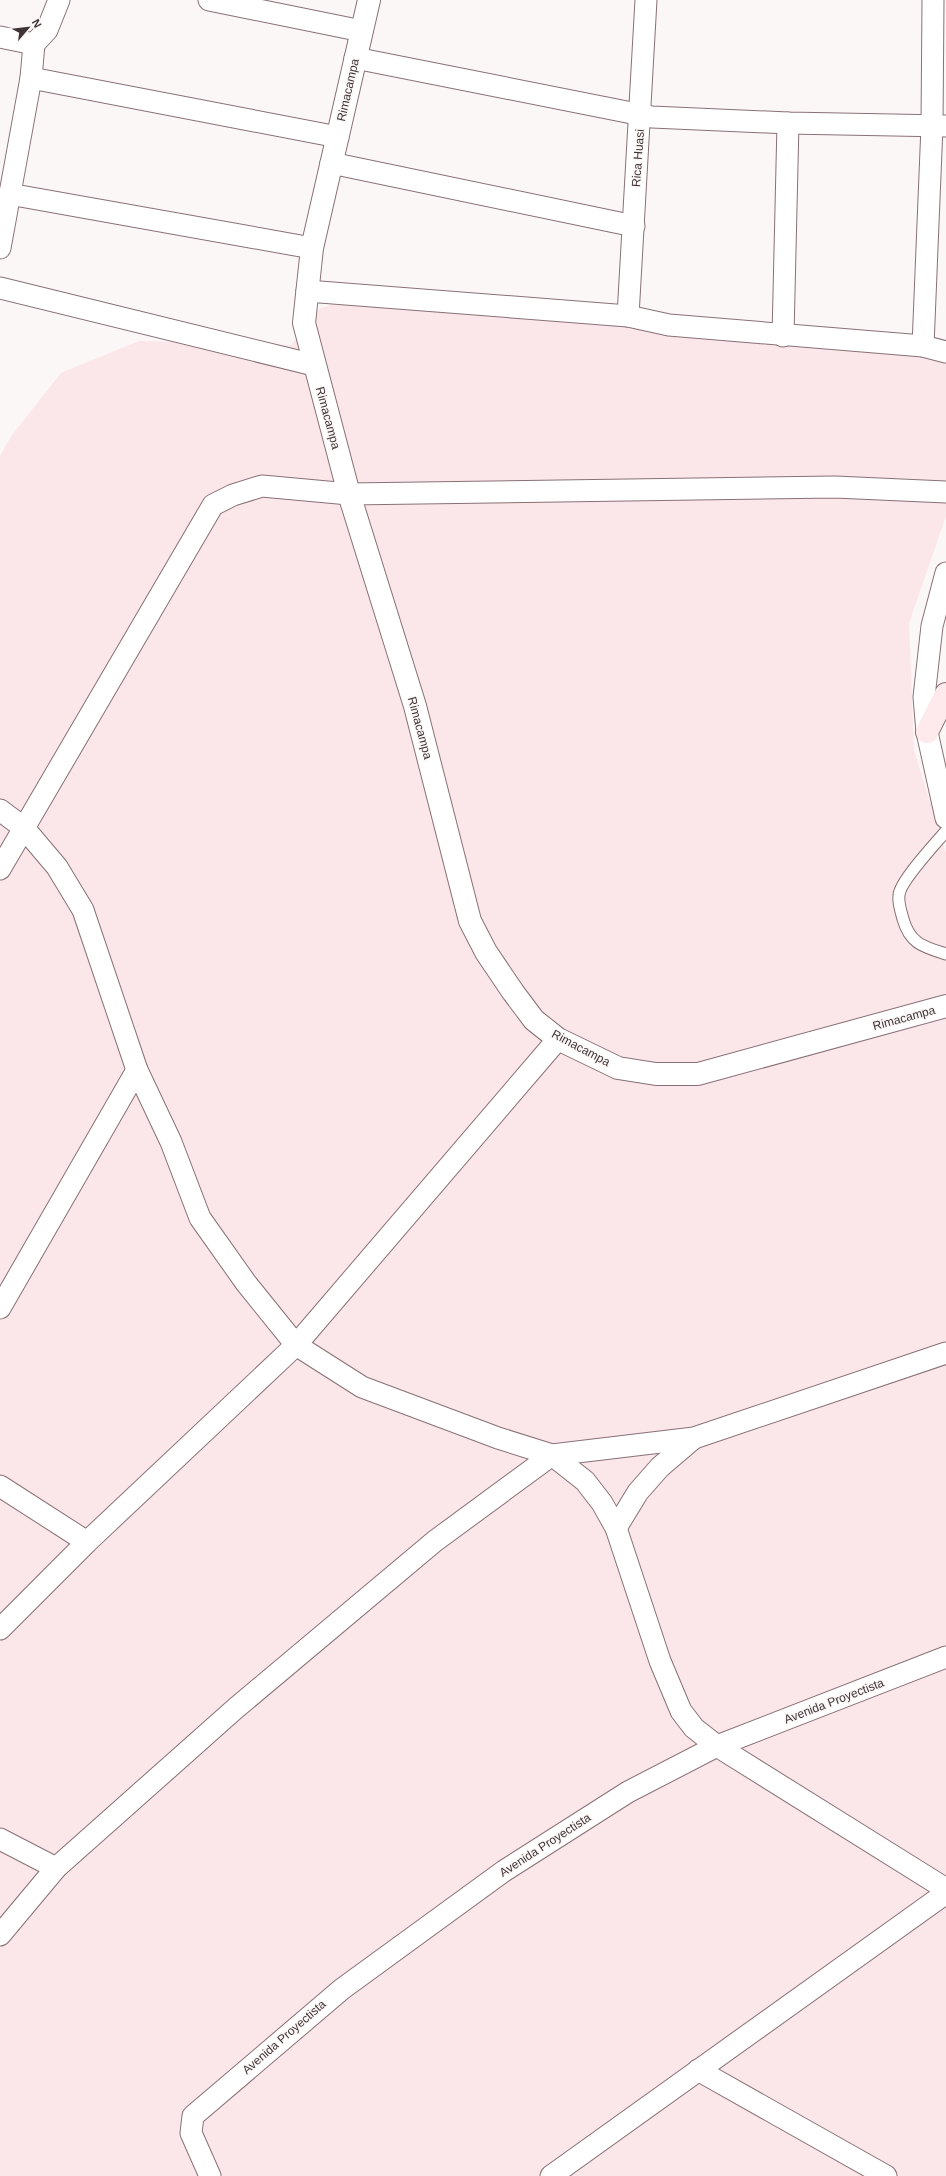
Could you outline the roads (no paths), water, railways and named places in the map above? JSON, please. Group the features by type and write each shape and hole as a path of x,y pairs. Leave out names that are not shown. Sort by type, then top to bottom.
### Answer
{"main road":[{"path":"927,732 946,694"}],"street":[{"path":"0,248 31,78 34,44 47,30 58,0"},
{"path":"209,0 362,30"},
{"name":"Rimacampa","path":"369,0 312,248 304,323 349,494 415,706 470,921 486,952 517,998 534,1020 558,1039 618,1068 656,1074 698,1074 946,1006"},
{"name":"Rica Huasi","path":"628,316 646,0"},
{"path":"923,346 939,126 933,0"},
{"path":"0,37 34,44"},
{"path":"355,58 652,117 788,123 939,126"},
{"path":"31,78 338,137"},
{"path":"783,336 788,123"},
{"path":"331,163 634,226"},
{"path":"9,194 312,248"},
{"path":"0,288 314,364"},
{"path":"307,291 628,316 669,325 783,336 923,346 946,352"},
{"path":"0,869 213,505 233,495 262,486 349,494 835,487 946,492"},
{"path":"945,576 932,626 924,697 927,732 946,818"},
{"path":"0,810 24,828 57,867 83,910 137,1070 171,1142 200,1218 246,1284 296,1345 362,1387 498,1438 552,1455 585,1481 602,1503 616,1528 660,1661 681,1711 694,1728 717,1746 946,1889"},
{"path":"0,1629 87,1542 296,1345 558,1039"},
{"path":"0,1308 137,1070"},
{"path":"0,1935 56,1868 236,1708 435,1541 552,1455 694,1438 946,1353"},
{"path":"616,1528 638,1492 660,1467 694,1438"},
{"path":"0,1486 87,1542"},
{"name":"Avenida Proyectista","path":"210,2176 191,2134 193,2116 342,1988 504,1871 628,1792 717,1746 946,1657"},
{"path":"0,1839 56,1868"},
{"path":"551,2176 946,1893"},
{"path":"698,2070 886,2176"}],"lane":[{"path":"946,830 905,881 899,893 899,904 906,929 915,942 946,954"}]}
